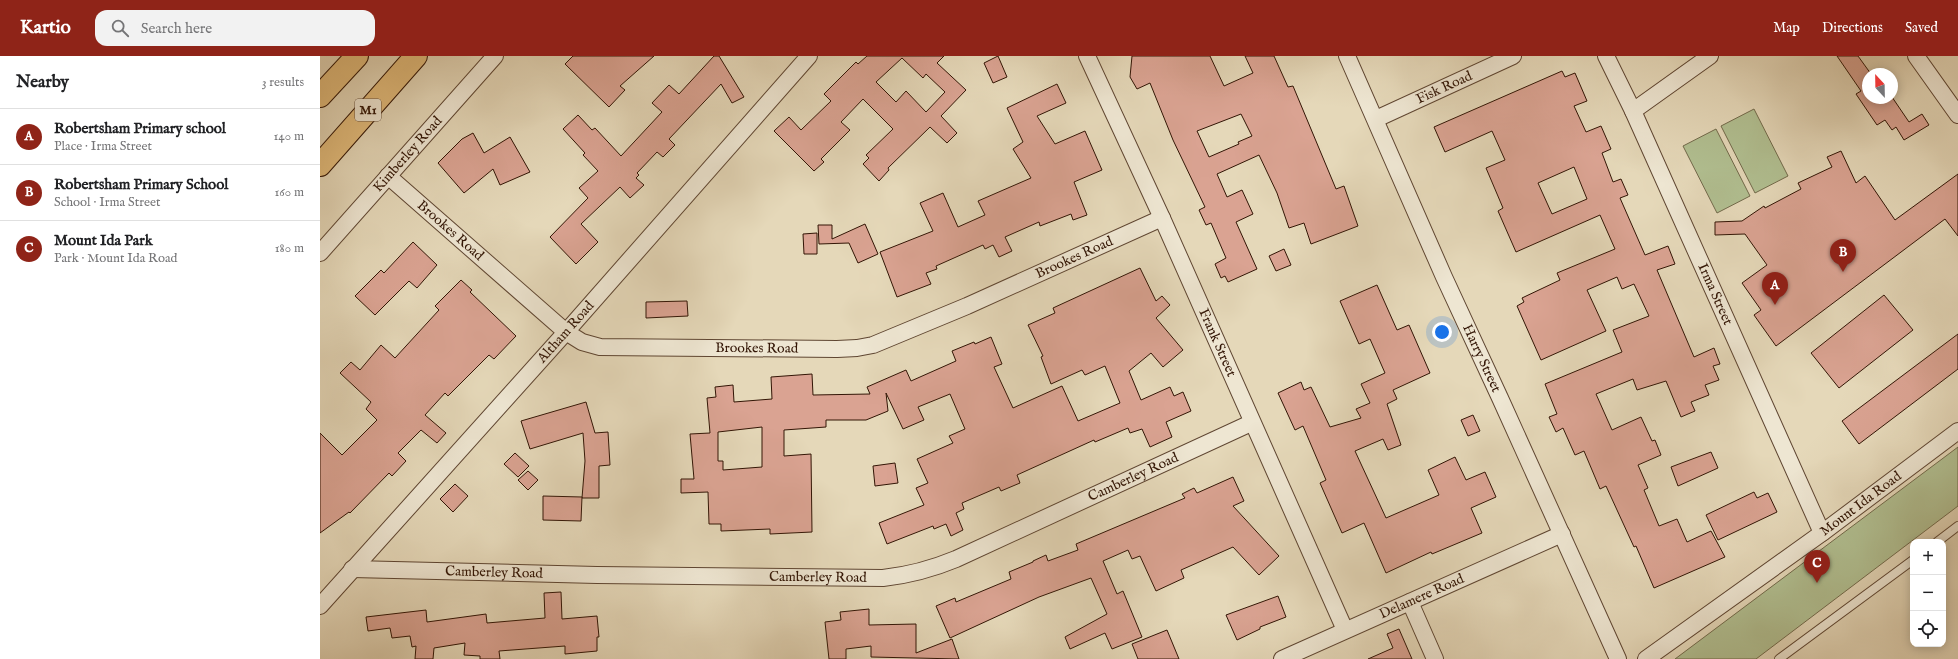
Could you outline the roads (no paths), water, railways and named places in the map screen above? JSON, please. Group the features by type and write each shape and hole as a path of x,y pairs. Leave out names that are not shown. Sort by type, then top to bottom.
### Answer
{"highway":[{"path":"320,96 357,56"},
{"name":"M1","path":"320,165 416,56"}],"street":[{"name":"Kimberley Road","path":"320,253 495,56"},
{"name":"Altham Road","path":"320,606 566,332 809,56"},
{"name":"Frank Street","path":"1087,56 1162,218 1345,630"},
{"name":"Harry Street","path":"1347,56 1376,119 1444,277 1618,659"},
{"name":"Fisk Road","path":"1376,119 1513,56"},
{"name":"Irma Street","path":"1606,56 1633,111 1822,533"},
{"path":"1633,111 1710,56"},
{"path":"1916,56 1958,115"},
{"name":"Brookes Road","path":"388,176 566,332 582,342 600,347 857,348 873,345 1162,218"},
{"name":"Camberley Road","path":"352,569 589,575 862,578 883,578 910,575 931,569 956,559 1252,423"},
{"name":"Mount Ida Road","path":"1646,659 1822,533 1958,431"},
{"name":"Delamere Road","path":"1282,659 1307,654 1345,630 1562,534"},
{"path":"1410,602 1435,659"}],"lane":[{"path":"1941,539 1958,526"},
{"path":"1779,659 1910,562"}],"place":[{"name":"Robertsham Primary School","path":"1843,272"},
{"name":"Robertsham Primary school","path":"1775,305"},
{"name":"Mount Ida Park","path":"1817,583"}]}
